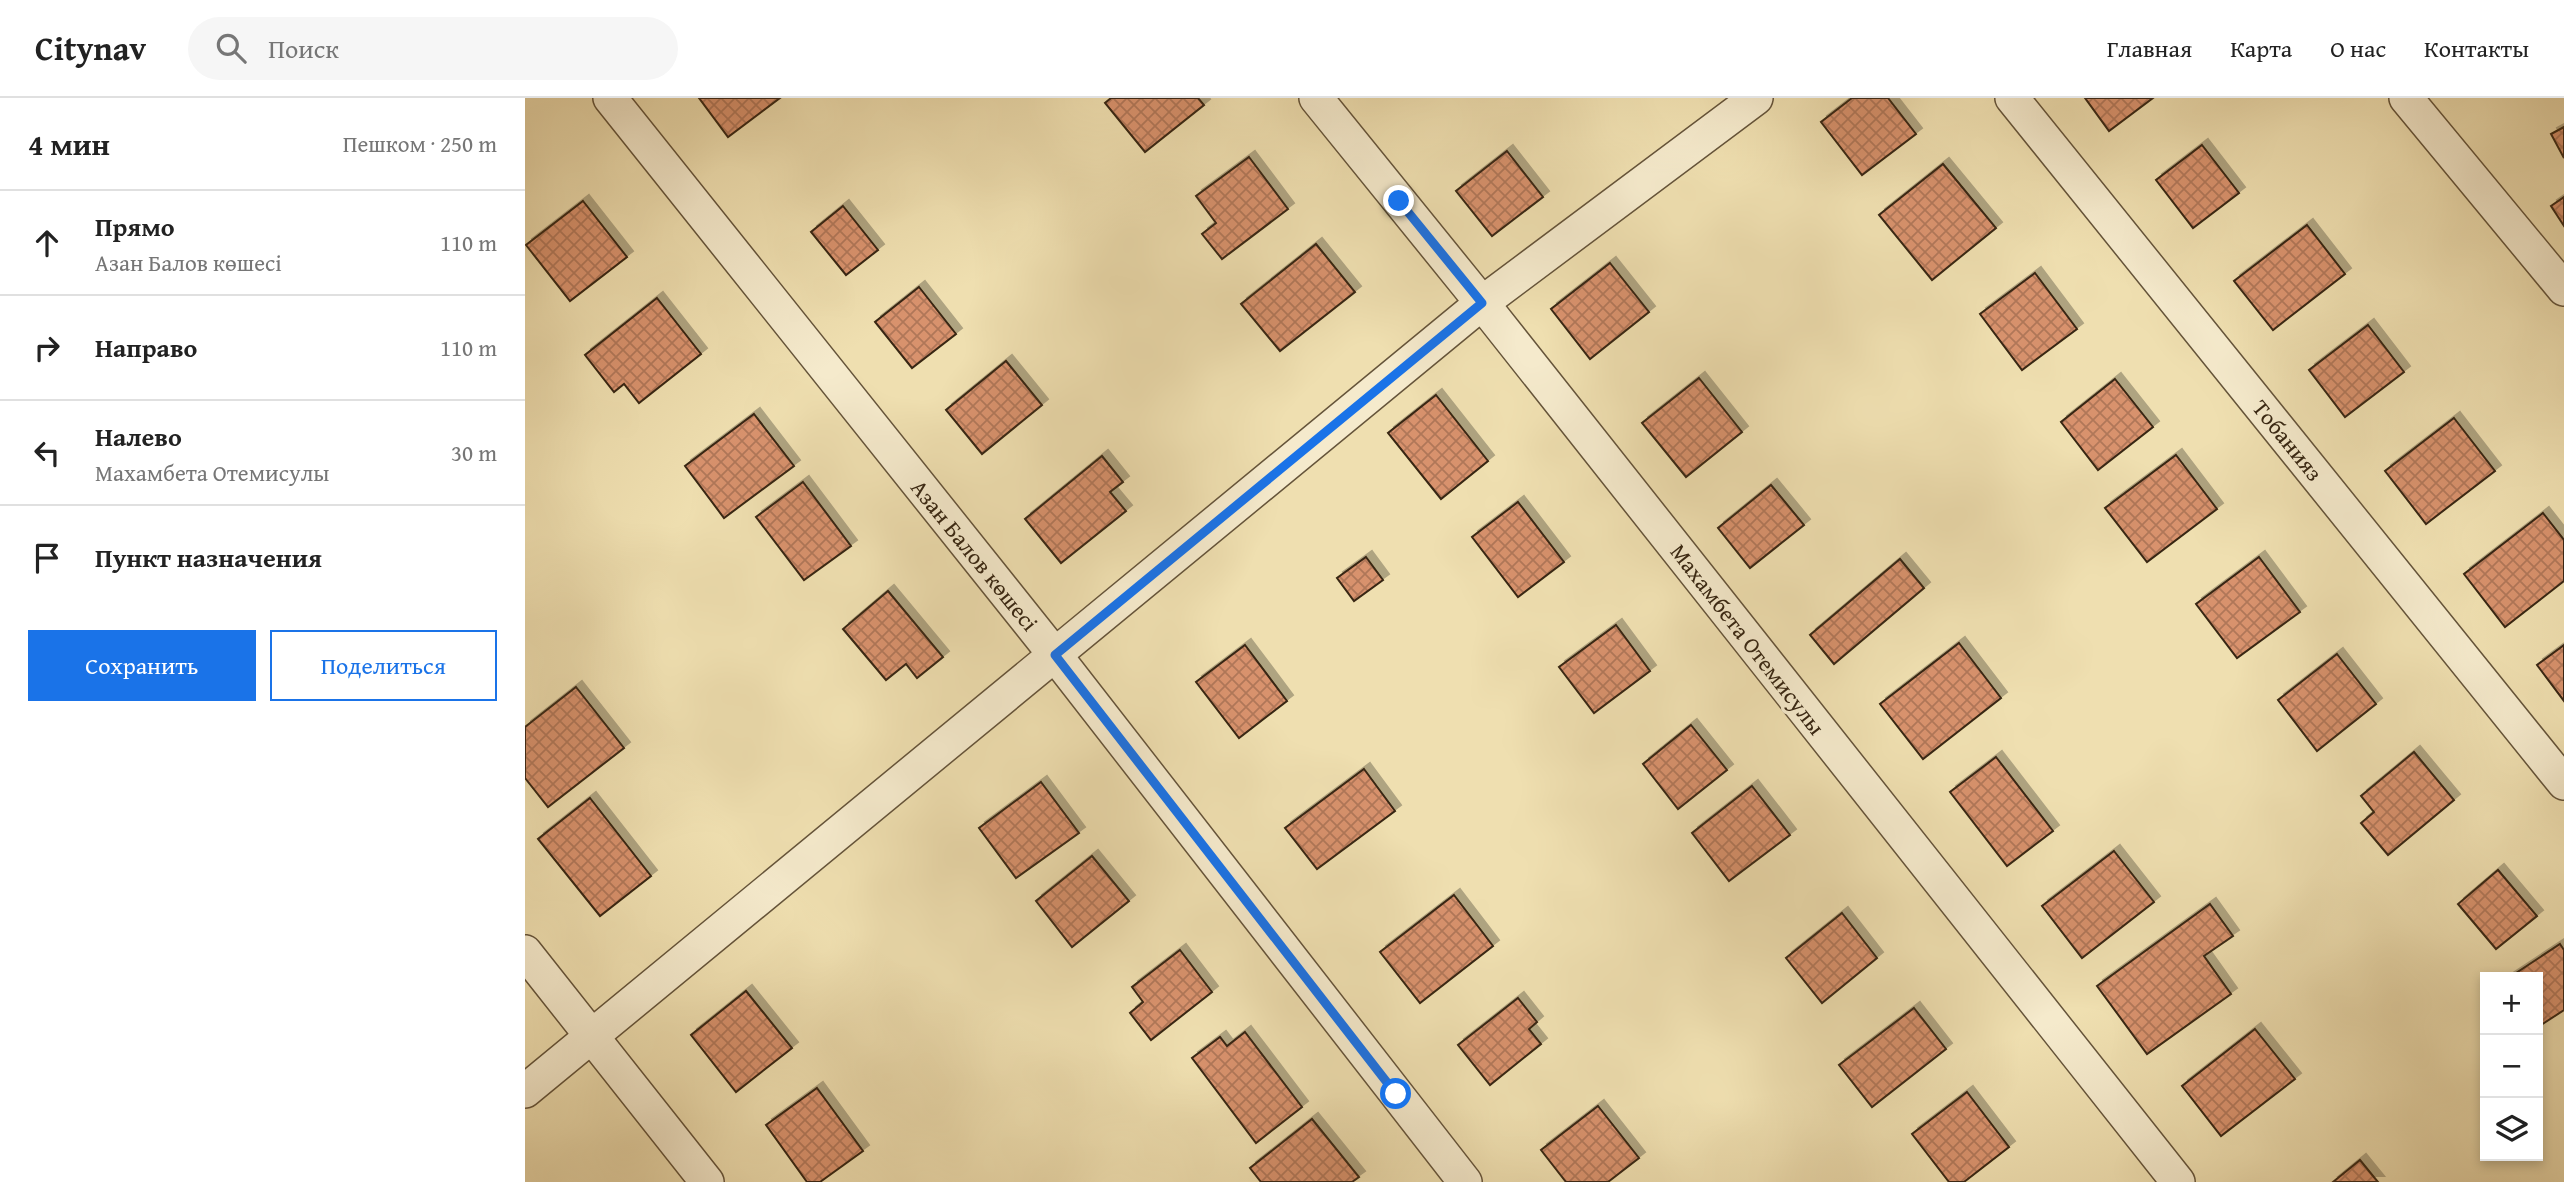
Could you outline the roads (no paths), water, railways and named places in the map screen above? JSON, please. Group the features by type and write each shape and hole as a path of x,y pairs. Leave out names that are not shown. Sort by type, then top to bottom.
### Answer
{"street":[{"name":"Азан Балов көшесі","path":"610,98 1055,655 1465,1182"},
{"name":"Махамбета Отемисулы","path":"1316,98 1482,303 2178,1182"},
{"path":"525,1091 1482,303 1756,98"},
{"name":"Тобанияз","path":"2013,98 2564,783"},
{"path":"2406,98 2564,289"},
{"path":"525,952 708,1182"}]}
